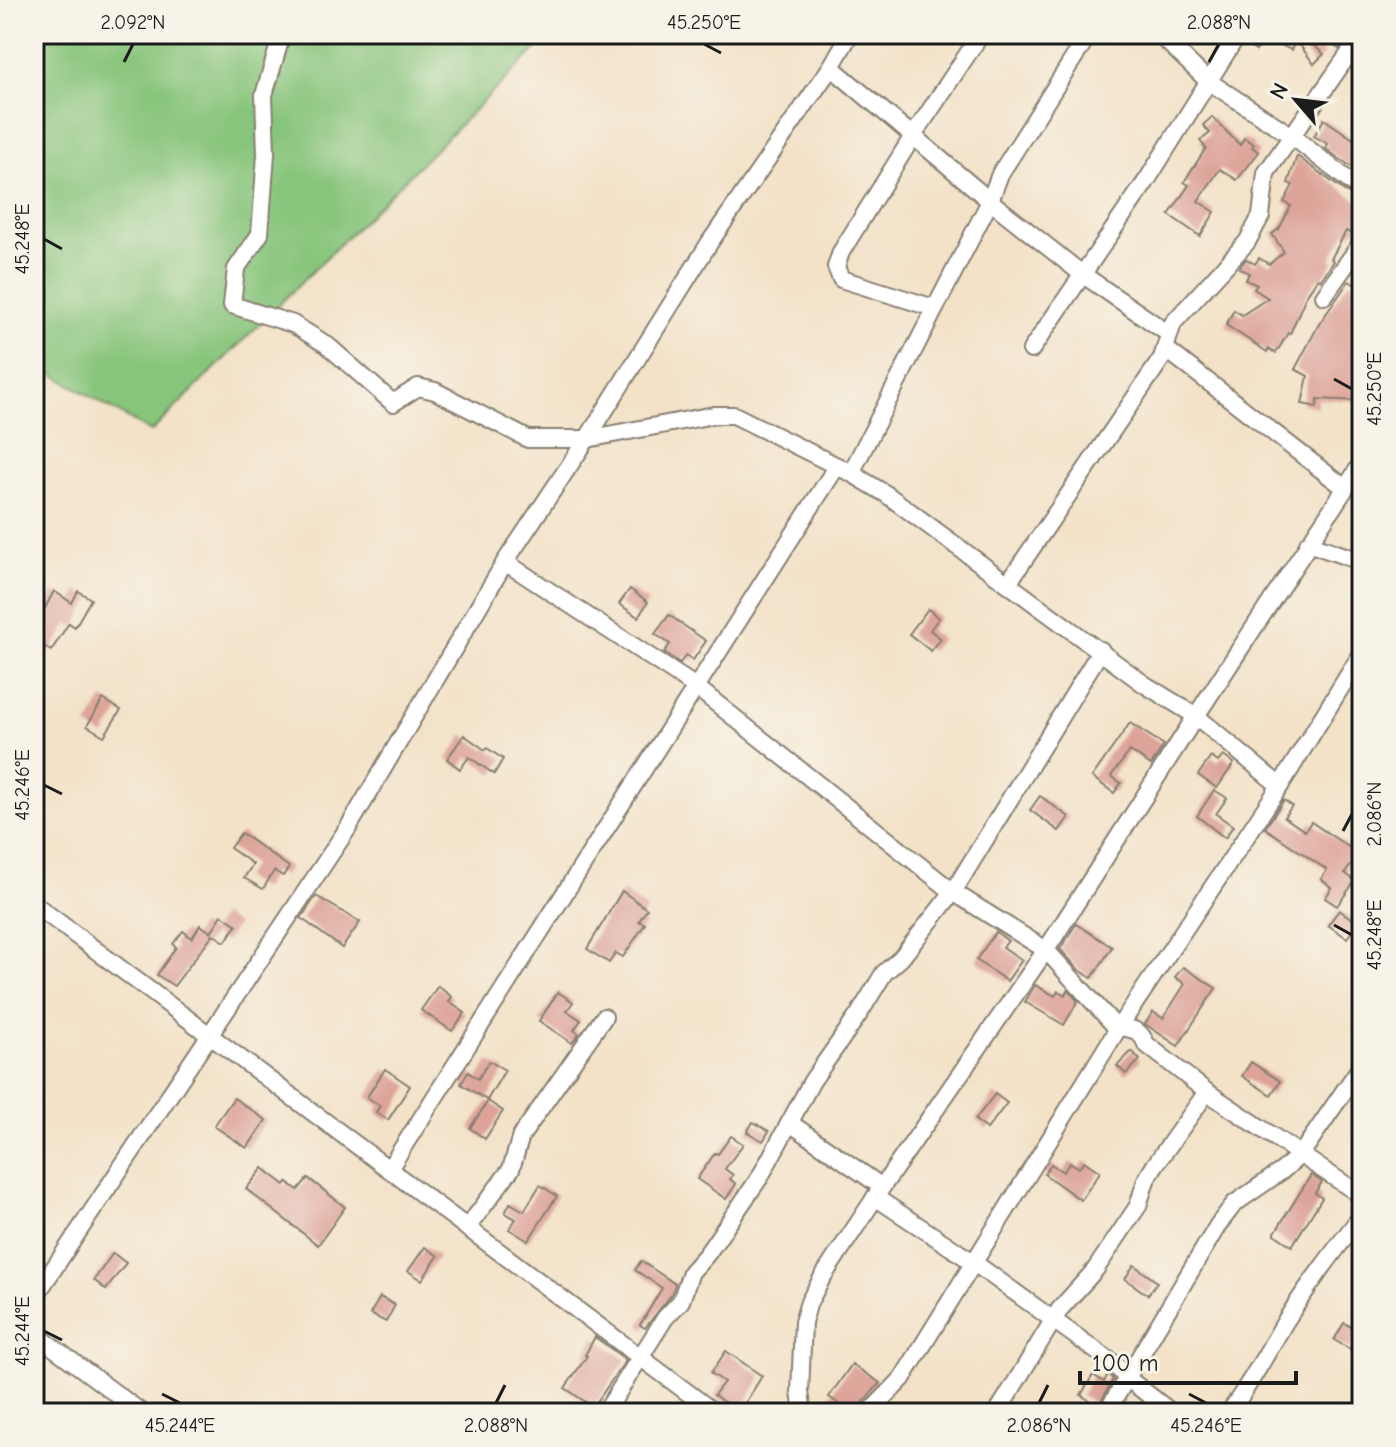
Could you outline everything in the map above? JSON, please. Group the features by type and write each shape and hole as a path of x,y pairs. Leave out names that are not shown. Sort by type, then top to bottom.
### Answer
{"street":[{"path":"282,34 264,95 266,154 260,234 236,269 232,305 293,324 327,345 393,403 418,387 435,391 528,439 587,439 725,413 742,418 844,469 1008,583 1144,684 1196,716 1280,786"},
{"path":"34,1298 348,828 505,562 587,439 710,242 831,67 850,34"},
{"path":"934,308 841,279 836,267 841,252 913,136 981,34"},
{"path":"389,1169 696,687 844,469 934,308 990,201 1000,174 1089,34"},
{"path":"1159,34 1208,81 1292,136 1362,191"},
{"path":"1031,350 1147,180 1238,34"},
{"path":"1008,583 1157,366 1173,323 1247,242 1261,216 1266,173 1362,35"},
{"path":"831,67 990,201 1168,341 1345,488"},
{"path":"1324,296 1362,242"},
{"path":"803,1413 800,1392 803,1322 809,1302 878,1192 1046,950 1362,463"},
{"path":"1308,543 1362,562"},
{"path":"505,562 696,687 953,892 1046,950 1114,1025 1133,1027 1146,1044 1207,1092 1362,1196"},
{"path":"605,1413 665,1318 681,1301 691,1272 760,1177 812,1081 884,973 901,958 953,892 1101,650"},
{"path":"869,1413 902,1379 1119,1027 1280,786 1362,653"},
{"path":"34,904 715,1413"},
{"path":"467,1228 511,1169 521,1136 534,1115 604,1017"},
{"path":"1106,1413 1218,1225 1234,1204 1301,1154 1362,1065"},
{"path":"997,1413 1067,1300 1095,1270 1138,1206 1146,1180 1155,1165 1207,1092"},
{"path":"790,1123 878,1192 1113,1363 1172,1413"},
{"path":"1229,1413 1248,1388 1321,1267 1362,1215"},
{"path":"34,1333 142,1413"}],"green space":[{"path":"34,34 551,34 151,432 34,363"}],"building":[{"path":"1249,34 1300,34 1324,54 1314,64 1296,40 1291,50 1265,37 1256,51 1245,44"},
{"path":"1318,34 1349,34 1339,49"},
{"path":"1212,117 1240,145 1244,138 1254,144 1252,147 1259,152 1237,180 1220,169 1198,201 1215,212 1200,236 1169,215 1189,185 1184,182 1206,148 1200,141 1210,133 1203,125"},
{"path":"1324,119 1362,145 1362,173 1325,148 1328,144 1314,136"},
{"path":"1297,156 1362,204 1362,230 1352,234 1346,231 1331,259 1334,261 1306,296 1290,334 1276,353 1268,349 1267,352 1226,325 1234,310 1242,315 1268,298 1254,289 1257,285 1246,280 1249,273 1239,268 1246,259 1255,264 1259,258 1269,264 1284,252 1272,234 1279,229 1291,206 1284,202 1293,185 1288,183"},
{"path":"1362,274 1362,353 1358,359 1362,362 1362,401 1318,399 1317,407 1302,404 1308,376 1295,369 1319,324 1349,281 1354,284"},
{"path":"630,589 648,602 638,617 619,604"},
{"path":"54,591 72,603 78,591 91,599 75,627 69,623 51,651 34,639 34,610 38,603 45,608"},
{"path":"928,609 939,618 930,630 941,639 931,651 909,634"},
{"path":"669,615 706,641 693,660 686,655 680,663 664,653 670,644 655,634"},
{"path":"103,699 121,710 104,736 87,726"},
{"path":"1130,723 1164,745 1151,765 1130,751 1111,776 1121,783 1114,793 1092,777"},
{"path":"464,735 503,759 494,774 469,757 460,769 447,759"},
{"path":"1223,756 1234,763 1217,788 1198,775 1211,757 1218,762"},
{"path":"1214,790 1227,798 1216,814 1233,826 1225,838 1197,816"},
{"path":"1040,796 1069,817 1059,831 1030,810"},
{"path":"1284,800 1292,806 1284,817 1305,831 1311,822 1359,854 1345,873 1355,881 1337,906 1325,898 1332,888 1321,879 1327,870 1265,828"},
{"path":"241,833 289,867 283,876 274,871 263,889 244,878 253,864 230,848"},
{"path":"622,891 647,909 639,921 645,924 623,957 616,953 609,963 587,949"},
{"path":"316,896 360,922 342,948 301,918"},
{"path":"1339,910 1358,923 1347,938 1328,925"},
{"path":"222,915 237,925 225,942 213,934 174,986 157,975 183,931 192,938 200,925 211,932"},
{"path":"1076,924 1112,947 1092,978 1078,969 1060,949"},
{"path":"996,932 1008,941 1003,947 1022,960 1007,981 976,960"},
{"path":"1183,967 1216,988 1178,1046 1145,1024 1153,1012 1163,1018 1169,1009 1185,984 1175,977"},
{"path":"1035,985 1055,996 1058,991 1065,995 1068,990 1078,1001 1064,1025 1025,1002"},
{"path":"438,986 452,997 449,1002 465,1013 452,1031 421,1010"},
{"path":"558,992 573,1002 567,1011 581,1020 574,1030 579,1034 572,1043 539,1021"},
{"path":"1132,1051 1140,1060 1126,1074 1117,1066"},
{"path":"489,1061 505,1070 487,1100 461,1084 468,1072 478,1079"},
{"path":"1251,1062 1280,1081 1271,1095 1242,1076"},
{"path":"385,1069 410,1086 388,1120 376,1112 380,1106 367,1097"},
{"path":"995,1094 1007,1103 987,1129 975,1120"},
{"path":"234,1098 266,1120 247,1148 214,1126"},
{"path":"488,1101 503,1111 485,1139 470,1128"},
{"path":"753,1122 769,1131 763,1141 747,1132"},
{"path":"731,1136 743,1144 725,1169 733,1175 730,1179 736,1184 726,1199 697,1179"},
{"path":"1084,1161 1100,1172 1081,1200 1044,1174 1051,1164 1063,1172 1070,1162 1079,1168"},
{"path":"263,1168 285,1185 287,1182 298,1190 308,1178 345,1207 318,1245 246,1189"},
{"path":"1311,1175 1322,1182 1315,1193 1322,1198 1292,1246 1274,1234"},
{"path":"540,1185 557,1196 528,1241 509,1229 516,1219 505,1213 510,1203 524,1211"},
{"path":"425,1247 438,1256 422,1280 408,1271"},
{"path":"113,1253 126,1263 106,1290 94,1280"},
{"path":"641,1261 675,1284 671,1295 645,1328 640,1325 662,1288 635,1270"},
{"path":"1134,1265 1157,1282 1148,1295 1125,1279"},
{"path":"380,1297 395,1305 386,1322 370,1314"},
{"path":"1344,1323 1359,1331 1350,1349 1334,1340"},
{"path":"595,1337 626,1360 593,1407 565,1388 587,1356"},
{"path":"726,1351 762,1376 739,1413 714,1395 724,1382 711,1373"},
{"path":"852,1364 880,1383 858,1413 852,1413 829,1397"},
{"path":"1108,1374 1113,1379 1095,1413 1089,1410 1093,1403 1081,1395 1093,1375 1104,1382"}]}
